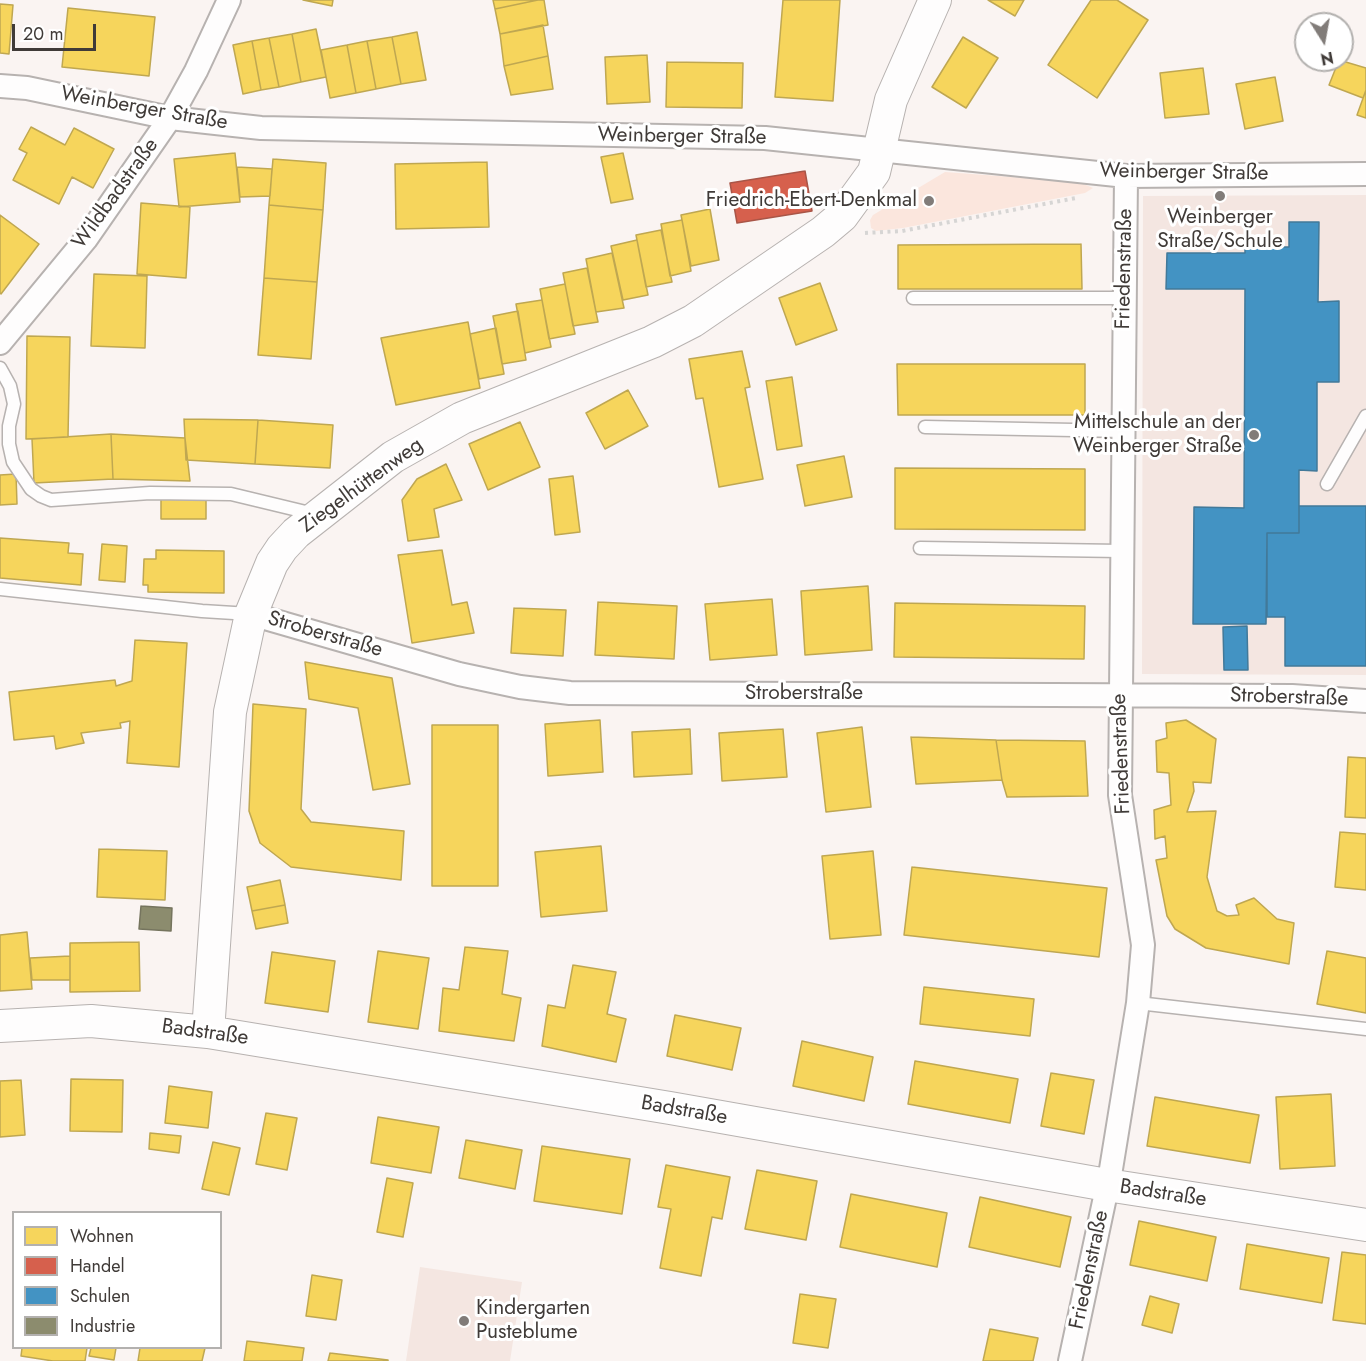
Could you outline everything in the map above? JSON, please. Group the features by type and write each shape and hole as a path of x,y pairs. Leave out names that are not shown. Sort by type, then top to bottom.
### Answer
{"street":[{"name":"Wildbadstraße","path":"0,343 86,238 170,118 196,71 229,0"},
{"name":"Ziegelhüttenweg","path":"208,1032 230,712 251,614 272,563 297,533 393,457 462,418 604,364 693,321 795,253 842,216 869,181 880,151 897,84 935,0"},
{"name":"Weinberger Straße","path":"0,86 27,88 170,118 261,128 765,138 1126,176 1366,174"},
{"name":"Friedenstraße","path":"1070,1361 1107,1185 1138,1003 1143,945 1120,795 1126,176"},
{"name":"Stroberstraße","path":"251,614 459,674 520,687 570,693 1292,696 1366,701"},
{"name":"Badstraße","path":"0,1026 92,1021 208,1032 682,1110 1107,1185 1366,1225"}],"lane":[{"path":"913,298 1124,298"},
{"path":"0,368 10,386 14,404 9,435 13,462 31,489 41,496 51,500 150,493 231,494 318,516"},
{"path":"1327,484 1366,416"},
{"path":"925,427 1123,431"},
{"path":"920,548 1121,551"},
{"path":"0,589 202,611 251,614"},
{"path":"1138,1003 1366,1029"}],"path":[{"path":"842,216 865,233 886,234 1087,195 1126,176"}],"shaded area":[{"path":"945,172 1079,182 1093,188 1085,193 903,228 876,231 871,228 870,220 873,215"},
{"name":"Mittelschule an der Weinberger Straße","path":"1366,195 1366,675 1142,674 1143,196"},
{"name":"Kindergarten Pusteblume","path":"420,1267 522,1282 510,1361 406,1361"}],"building: Wohnen":[{"path":"303,0 333,0 332,6"},
{"path":"493,0 538,0 495,9"},
{"path":"544,0 548,25 500,34 495,9"},
{"path":"783,0 840,0 833,101 775,97"},
{"path":"988,0 1024,0 1015,16"},
{"path":"1091,0 1117,0 1148,20 1097,98 1048,65"},
{"path":"0,4 13,5 9,54 0,53"},
{"path":"68,8 155,17 149,76 62,67"},
{"path":"543,25 548,56 504,66 500,34"},
{"path":"316,29 326,77 301,82 292,34"},
{"path":"417,32 426,80 401,84 392,37"},
{"path":"292,34 301,82 279,87 269,38"},
{"path":"392,37 401,84 376,89 367,41"},
{"path":"963,37 998,58 966,108 932,87"},
{"path":"269,38 279,87 261,90 252,41"},
{"path":"252,41 261,90 243,94 233,45"},
{"path":"367,41 376,89 356,93 347,45"},
{"path":"347,45 356,93 330,98 321,50"},
{"path":"647,55 650,102 607,104 605,57"},
{"path":"548,56 553,89 511,95 504,66"},
{"path":"667,62 743,63 742,108 666,107"},
{"path":"1354,64 1366,68 1366,90 1363,98 1329,85 1334,72 1354,72"},
{"path":"1203,68 1209,114 1165,118 1160,73"},
{"path":"1275,77 1283,121 1245,129 1236,84"},
{"path":"1366,90 1366,118 1357,115"},
{"path":"31,127 65,145 74,128 114,149 93,188 72,177 59,204 13,180 27,153 19,149"},
{"path":"235,153 240,202 179,207 174,159"},
{"path":"623,153 633,199 611,203 601,157"},
{"path":"273,159 326,163 323,210 269,205"},
{"path":"487,162 489,227 396,229 395,164"},
{"path":"237,167 272,169 270,196 240,197"},
{"path":"141,203 190,207 186,278 137,274"},
{"path":"269,205 323,210 317,282 264,278"},
{"path":"710,209 719,260 691,266 681,215"},
{"path":"0,215 39,244 1,294 0,293"},
{"path":"682,220 691,271 670,276 661,224"},
{"path":"661,230 672,282 646,287 636,235"},
{"path":"637,240 648,295 623,300 611,246"},
{"path":"1081,244 1082,289 898,289 898,245"},
{"path":"612,253 624,308 596,312 586,259"},
{"path":"587,268 598,322 573,326 563,273"},
{"path":"94,274 147,276 145,348 91,346"},
{"path":"264,278 317,282 311,359 258,355"},
{"path":"820,283 837,330 796,345 779,298"},
{"path":"565,284 575,334 549,339 540,289"},
{"path":"542,300 551,347 525,353 516,304"},
{"path":"518,311 526,360 502,364 493,316"},
{"path":"468,322 480,388 396,405 381,338"},
{"path":"496,328 504,374 479,379 470,334"},
{"path":"27,336 70,337 68,437 26,439"},
{"path":"742,351 750,387 745,388 763,479 719,487 703,398 696,399 689,359"},
{"path":"897,364 1085,364 1085,415 898,415"},
{"path":"792,377 802,446 777,450 766,381"},
{"path":"628,390 648,426 605,449 586,413"},
{"path":"184,419 258,420 255,464 186,460"},
{"path":"258,420 333,425 330,468 255,464"},
{"path":"520,422 540,467 488,490 469,444"},
{"path":"111,434 185,438 190,481 113,479"},
{"path":"111,434 113,479 34,483 32,439"},
{"path":"844,456 852,497 805,506 797,465"},
{"path":"446,464 462,500 434,509 439,537 408,541 402,500 417,479"},
{"path":"895,468 1085,469 1085,530 895,529"},
{"path":"16,474 17,504 0,505 0,475"},
{"path":"573,476 580,532 555,535 549,479"},
{"path":"161,498 206,498 206,519 161,519"},
{"path":"0,538 69,543 68,553 83,554 81,585 0,578"},
{"path":"102,544 127,546 125,582 99,580"},
{"path":"156,550 224,551 224,593 148,592 148,585 143,585 144,559 156,559"},
{"path":"442,550 452,605 467,602 474,633 412,643 398,555"},
{"path":"868,586 872,650 805,655 801,591"},
{"path":"772,599 777,655 710,660 705,604"},
{"path":"598,602 677,606 674,659 595,655"},
{"path":"895,603 1085,606 1084,659 894,657"},
{"path":"514,608 566,610 563,656 511,653"},
{"path":"135,640 187,643 179,767 127,763 130,721 120,723 121,728 81,733 84,743 56,749 54,736 14,740 9,692 115,680 116,686 132,681"},
{"path":"305,662 392,678 410,784 373,790 358,708 309,699"},
{"path":"253,704 306,709 301,809 311,822 404,831 401,880 291,867 260,843 249,811"},
{"path":"600,720 603,772 548,776 545,724"},
{"path":"1186,720 1216,739 1211,783 1193,782 1194,791 1187,812 1216,811 1207,877 1217,911 1227,916 1239,915 1236,905 1254,898 1277,919 1294,923 1289,964 1206,948 1175,929 1167,916 1156,860 1167,858 1165,836 1155,839 1154,810 1171,805 1169,773 1157,772 1156,741 1167,738 1166,723"},
{"path":"432,725 498,725 498,886 432,886"},
{"path":"862,727 871,807 826,812 817,733"},
{"path":"690,729 692,774 634,777 632,732"},
{"path":"783,729 787,777 722,781 719,733"},
{"path":"911,737 996,740 1002,780 916,784"},
{"path":"996,740 1085,741 1088,796 1007,797"},
{"path":"1348,757 1366,758 1366,818 1345,817"},
{"path":"1340,832 1366,834 1366,890 1335,887"},
{"path":"601,846 607,911 541,917 535,852"},
{"path":"99,849 167,851 165,900 97,897"},
{"path":"873,851 881,935 830,939 822,856"},
{"path":"912,867 1107,888 1099,957 904,935"},
{"path":"280,880 285,905 252,911 247,887"},
{"path":"285,905 288,923 256,929 252,911"},
{"path":"27,932 32,989 0,991 0,935"},
{"path":"139,942 140,991 70,992 70,943"},
{"path":"465,947 508,951 502,994 521,998 514,1041 439,1031 443,988 459,990"},
{"path":"378,951 429,958 418,1029 368,1022"},
{"path":"1327,951 1366,958 1366,1013 1317,1004"},
{"path":"272,952 335,961 328,1012 265,1003"},
{"path":"70,956 70,980 32,980 30,958"},
{"path":"573,965 616,972 607,1014 626,1019 616,1062 542,1046 548,1005 565,1008"},
{"path":"924,987 1034,999 1030,1036 920,1024"},
{"path":"675,1015 741,1028 732,1070 667,1056"},
{"path":"802,1041 873,1057 864,1101 793,1086"},
{"path":"915,1061 1018,1079 1010,1123 908,1104"},
{"path":"1051,1073 1094,1080 1084,1134 1041,1126"},
{"path":"71,1079 123,1080 122,1132 70,1131"},
{"path":"21,1080 25,1135 0,1137 0,1081"},
{"path":"169,1086 212,1092 208,1128 165,1123"},
{"path":"1331,1094 1335,1166 1280,1169 1276,1097"},
{"path":"1155,1097 1259,1115 1250,1163 1147,1146"},
{"path":"266,1113 297,1118 287,1170 256,1164"},
{"path":"378,1117 439,1127 431,1173 371,1163"},
{"path":"150,1133 181,1136 179,1153 149,1149"},
{"path":"466,1140 522,1150 515,1189 459,1178"},
{"path":"213,1142 240,1148 229,1195 202,1189"},
{"path":"542,1146 630,1159 622,1214 534,1201"},
{"path":"666,1165 730,1177 722,1219 712,1217 701,1276 660,1268 671,1209 658,1207"},
{"path":"757,1170 817,1181 806,1240 745,1229"},
{"path":"387,1178 413,1183 403,1237 377,1232"},
{"path":"851,1194 947,1213 937,1267 840,1247"},
{"path":"980,1197 1071,1217 1060,1267 969,1247"},
{"path":"1139,1221 1216,1237 1207,1281 1130,1265"},
{"path":"1247,1244 1329,1258 1322,1303 1240,1289"},
{"path":"1342,1252 1366,1255 1366,1324 1333,1320"},
{"path":"312,1275 342,1280 336,1320 306,1316"},
{"path":"800,1294 836,1299 828,1348 793,1343"},
{"path":"1150,1296 1179,1304 1172,1333 1142,1325"},
{"path":"990,1329 1038,1338 1033,1361 983,1361"},
{"path":"247,1341 304,1348 302,1361 244,1361"},
{"path":"22,1349 87,1349 85,1361 53,1361 21,1356"},
{"path":"91,1349 116,1349 114,1360 89,1356"},
{"path":"140,1349 205,1349 202,1361 138,1361"},
{"path":"330,1353 388,1360 388,1361 328,1361"}],"building: Handel":[{"path":"805,171 812,211 737,223 730,183"}],"building: Schulen":[{"path":"1289,222 1319,222 1318,302 1339,301 1339,382 1317,382 1317,471 1299,470 1299,533 1267,533 1266,624 1193,624 1194,507 1244,508 1245,289 1166,289 1167,253 1245,253 1245,247 1289,247"},
{"path":"1299,506 1366,506 1366,666 1285,666 1285,617 1267,617 1267,533 1299,533"},
{"path":"1247,626 1248,670 1224,670 1223,627"}],"building: Industrie":[{"path":"141,906 172,908 171,931 139,929"}],"place":[{"name":"Weinberger Straße/Schule","path":"1220,196"},
{"name":"Friedrich-Ebert-Denkmal","path":"929,201"},
{"name":"Mittelschule an der Weinberger Straße","path":"1254,435"},
{"name":"Kindergarten Pusteblume","path":"464,1321"}]}
